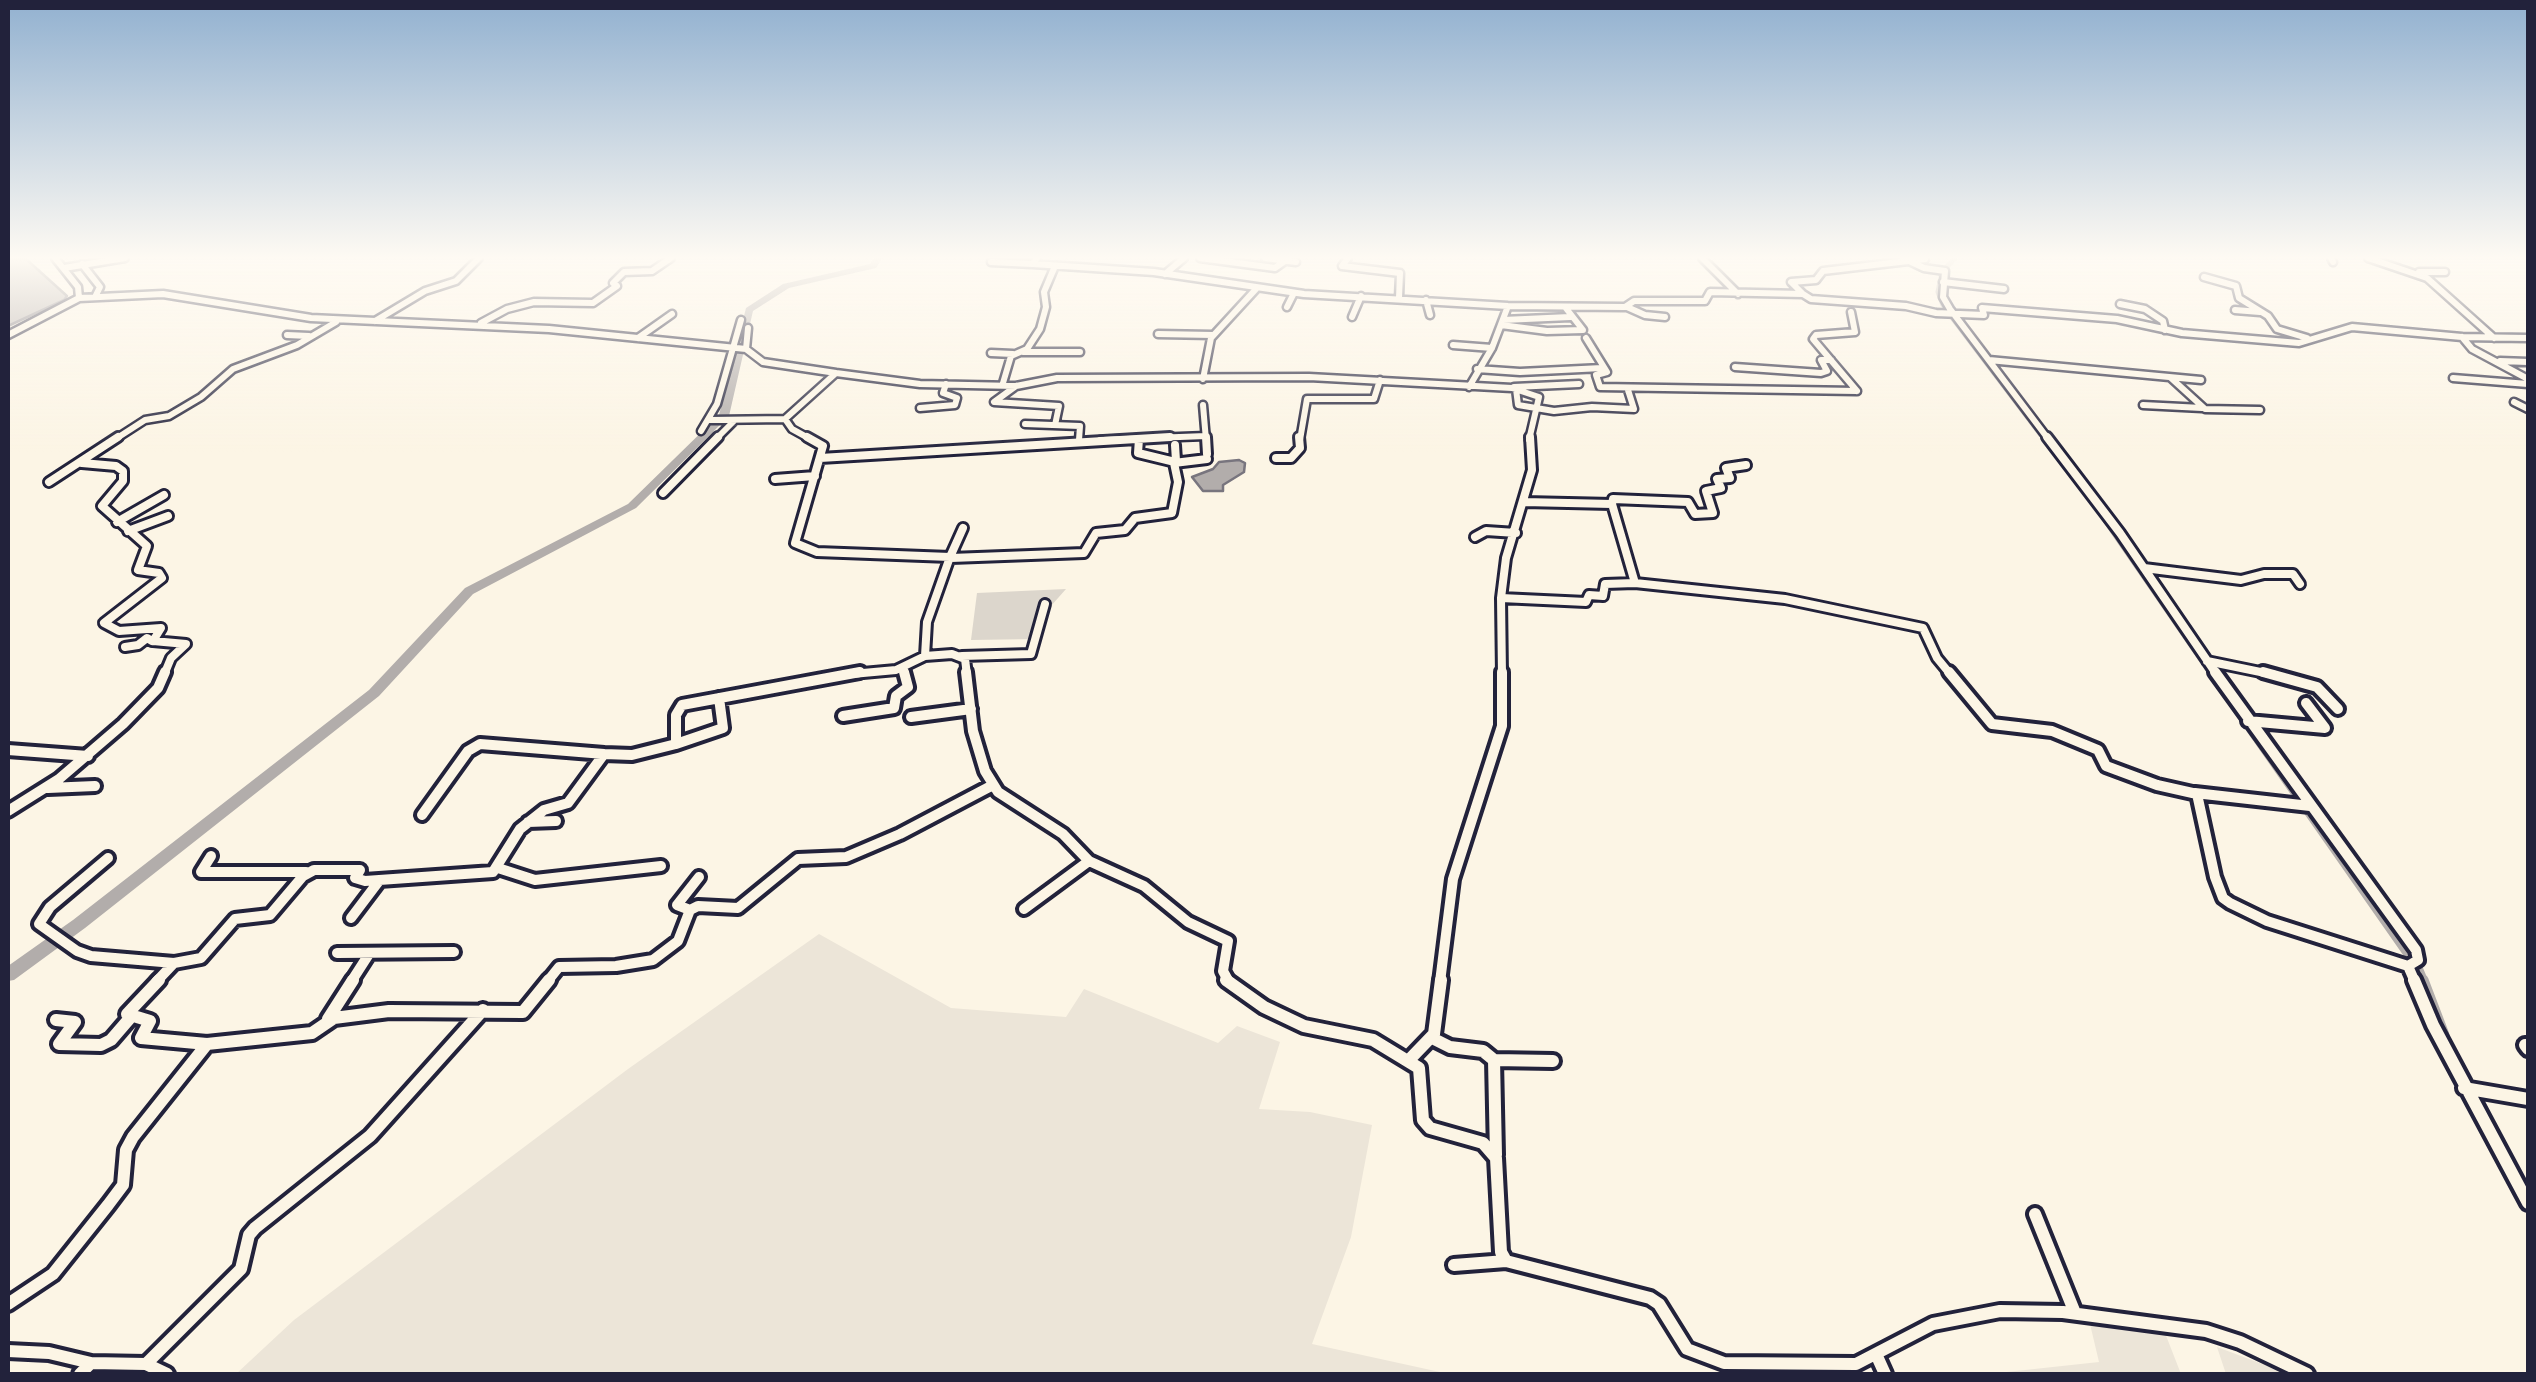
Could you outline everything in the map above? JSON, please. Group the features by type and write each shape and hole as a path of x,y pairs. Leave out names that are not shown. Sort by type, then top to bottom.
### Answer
{"street":[{"path":"8,335 34,322"},
{"path":"82,464 78,461 145,420 169,416 201,397 232,369 334,322"},
{"path":"399,322 479,324 740,349 764,362 946,384 1016,386 1202,379 1380,380 1514,389 1579,384"},
{"path":"636,339 660,322"},
{"path":"740,349 741,322"},
{"path":"1023,352 1042,322"},
{"path":"1202,379 1213,335 1225,322"},
{"path":"1469,387 1502,322"},
{"path":"1507,322 1583,330 1575,322"},
{"path":"1586,338 1607,374 1596,375 1600,386 1628,390 1856,391 1813,336 1855,332 1853,322"},
{"path":"1957,322 2144,568 2305,806 2416,950 2412,962 2469,1089 2528,1203"},
{"path":"2132,322 2165,330 2296,343 2352,326 2462,337 2528,338"},
{"path":"2163,322 2165,330"},
{"path":"2272,322 2278,329 2307,338"},
{"path":"2477,322 2494,338"},
{"path":"701,431 712,420 748,328"},
{"path":"287,334 309,336"},
{"path":"1158,334 1213,335"},
{"path":"2462,337 2472,349 2528,381"},
{"path":"1453,345 1492,348"},
{"path":"677,356 691,346"},
{"path":"991,352 1080,352"},
{"path":"1003,383 1013,354"},
{"path":"1748,390 1734,367 1821,373 1827,371 1822,360 1832,360"},
{"path":"1989,360 2068,371 2201,380"},
{"path":"2498,361 2528,362"},
{"path":"1478,369 1520,372 1602,368"},
{"path":"786,420 792,410 836,373"},
{"path":"2172,378 2202,408"},
{"path":"2453,378 2528,381"},
{"path":"1276,458 1291,458 1300,448 1299,429 1307,398 1374,399 1380,380"},
{"path":"920,408 954,405 957,398 944,394 946,384"},
{"path":"1016,386 994,402 1059,406 1055,425"},
{"path":"1514,389 1518,404 1537,408 1634,409 1628,390"},
{"path":"1409,1060 1432,1038 1452,878 1502,726 1501,598 1506,558 1524,502 1540,396 1514,389"},
{"path":"2514,402 2528,409"},
{"path":"2143,404 2260,410"},
{"path":"1036,443 1040,405"},
{"path":"1139,439 1140,454 1175,462 1207,457 1203,405"},
{"path":"712,420 786,420 798,432 823,444 795,543 823,553 950,557 1084,553 1096,533 1125,530 1135,518 1172,513 1178,482 1176,445"},
{"path":"663,493 734,420"},
{"path":"1025,424 1081,426 1079,440"},
{"path":"820,458 1079,440 1206,436"},
{"path":"49,482 82,464 116,466 122,471 123,481 102,504 148,548 138,570 159,573 162,580 104,623 118,630 161,628 152,640"},
{"path":"1635,583 1613,498 1688,502 1696,514 1713,513 1706,491 1720,488 1717,479 1730,478 1726,468 1746,465"},
{"path":"774,479 815,476"},
{"path":"117,522 164,495"},
{"path":"1524,502 1612,504"},
{"path":"128,531 168,516"},
{"path":"925,656 928,622 964,528"},
{"path":"1475,537 1489,528 1516,533"},
{"path":"2144,568 2241,580 2264,574 2293,574 2300,584"},
{"path":"1501,598 1587,602 1588,596 1603,596 1608,582 1635,583 1785,599 1919,626 1927,630 1929,645 1940,662 1992,724 2052,731 2096,749 2106,766 2163,787 2230,800 2305,806"},
{"path":"676,744 679,707 852,673 903,668 925,656 1031,654 1045,604"},
{"path":"8,811 88,756 158,688 171,658 186,644 147,638 125,647"},
{"path":"962,656 968,663 970,709 981,758 993,785 1006,799 1063,834 1089,861 1131,879 1188,922 1228,941 1223,971 1226,980 1264,1006 1304,1026 1373,1040 1409,1060 1422,1076 1420,1112 1430,1128 1482,1144 1496,1158"},
{"path":"2207,661 2304,681 2317,687 2338,710"},
{"path":"843,716 894,708 896,696 908,687 903,668"},
{"path":"422,815 458,763 480,744 632,755 724,728 719,698"},
{"path":"2248,721 2324,728 2306,703"},
{"path":"911,717 970,709"},
{"path":"8,750 88,756"},
{"path":"210,856 201,872 360,870 357,880 379,881 486,874 498,868 527,822 544,810 568,804 604,754"},
{"path":"699,877 678,904 690,910 704,905 741,907 798,859 846,857 900,834 993,785"},
{"path":"44,788 95,786"},
{"path":"2195,792 2200,800 2215,877 2230,904 2281,926 2412,962"},
{"path":"527,822 556,821"},
{"path":"108,858 40,917 39,924 91,956 174,963 201,958 235,920 270,915 309,872"},
{"path":"1024,908 1089,861"},
{"path":"498,868 535,880 661,866"},
{"path":"352,918 379,881"},
{"path":"130,1018 150,1020 141,1038 207,1044 307,1034 326,1022 389,1011 527,1010 558,968 653,960 678,941 690,910"},
{"path":"337,953 454,952"},
{"path":"326,1022 369,954"},
{"path":"130,1018 127,1014 174,963"},
{"path":"146,1364 241,1269 249,1235 255,1228 370,1136 482,1010"},
{"path":"56,1020 75,1022 60,1044 101,1045 111,1040 130,1018"},
{"path":"1432,1038 1450,1047 1483,1051 1494,1060 1554,1061"},
{"path":"8,1304 53,1274 108,1205 123,1185 126,1150 133,1138 207,1044"},
{"path":"1494,1060 1500,1252 1506,1261"},
{"path":"2469,1089 2528,1099"},
{"path":"2035,1214 2075,1313"},
{"path":"1454,1265 1506,1261 1650,1298 1658,1304 1686,1349 1707,1360 1798,1370 1856,1364 1933,1324 1982,1313 2075,1313 2206,1331 2240,1342 2307,1374"},
{"path":"8,1350 49,1353 85,1369 146,1364 168,1374"},
{"path":"1876,1354 1885,1374"}],"shaded area":[{"path":"1219,462 1245,463 1244,472 1223,485 1223,491 1203,491 1192,477 1213,469"},
{"path":"1066,589 1043,615 1037,639 971,640 977,593"},
{"path":"819,934 951,1008 1066,1017 1084,989 1218,1043 1237,1026 1280,1042 1259,1109 1310,1112 1372,1125 1351,1237 1312,1344 1449,1374 236,1374 294,1320 628,1069"},
{"path":"2090,1324 2165,1333 2181,1374 1988,1374 2099,1362"},
{"path":"2217,1347 2273,1368 2287,1374 2226,1374"}],"waterway":[{"path":"8,975 374,693 469,591 632,506 724,416 746,322"},
{"path":"1956,322 2041,435"},
{"path":"2104,518 2212,675"},
{"path":"2211,672 2215,679"},
{"path":"2235,707 2424,982"},
{"path":"2423,980 2444,1035"}]}
